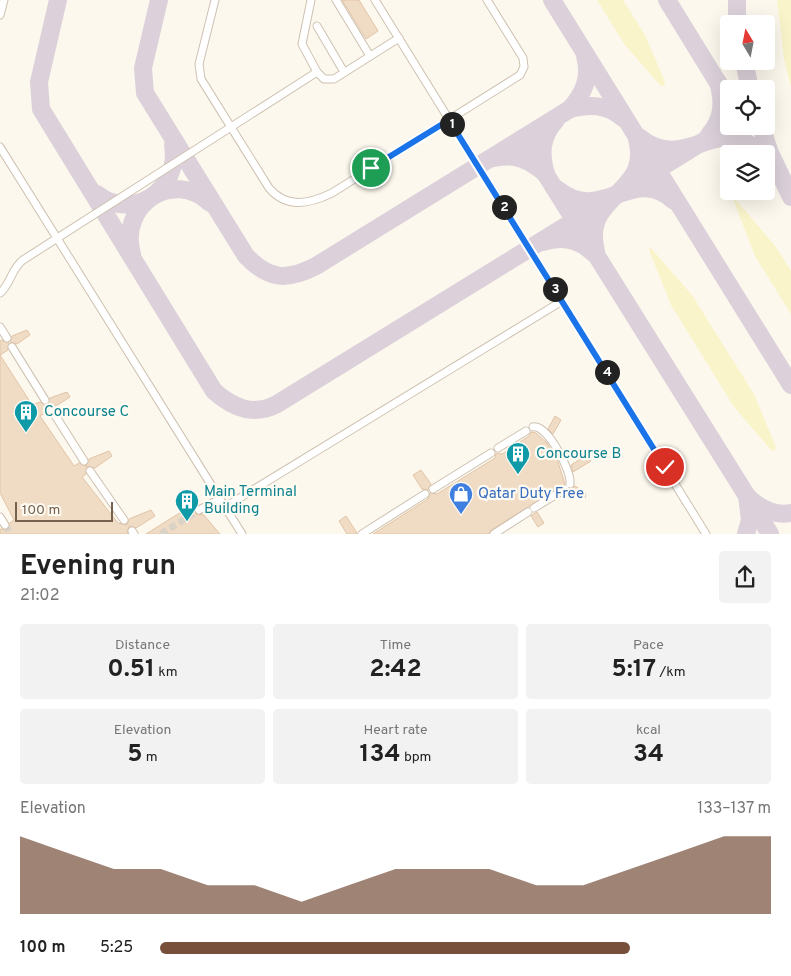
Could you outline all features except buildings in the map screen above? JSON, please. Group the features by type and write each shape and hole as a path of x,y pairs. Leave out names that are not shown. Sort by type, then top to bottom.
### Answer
{"lane":[{"path":"0,15 4,0"},
{"path":"215,0 200,59 199,73 204,86 274,194 286,201 303,203 332,193 523,71 523,58 487,0"},
{"path":"311,0 302,44 317,72 327,80 334,79 399,38"},
{"path":"336,0 370,56"},
{"path":"375,0 706,534"},
{"path":"316,26 344,72"},
{"path":"0,292 6,287 18,264 317,72"},
{"path":"0,147 242,534"},
{"path":"225,507 562,301"},
{"path":"0,327 7,338"},
{"path":"12,347 45,400"},
{"path":"51,409 84,461"},
{"path":"494,534 568,486 570,475 551,438 543,428 530,429 498,448"},
{"path":"433,489 491,452"},
{"path":"90,471 124,520"},
{"path":"362,534 425,494"},
{"path":"199,510 220,499"},
{"path":"0,517 5,525"}],"sand":[{"path":"597,0 623,0 645,35 665,82 664,86 660,85 625,45"},
{"path":"777,0 791,0 791,87 784,59"},
{"path":"733,200 736,200 776,247 791,271 791,314 755,256"},
{"path":"650,247 692,295 754,394 776,447 775,451 771,450 734,407 671,305 649,250"}],"taxiway":[{"path":"58,0 39,82 41,109 214,391 228,402 251,410 260,410 277,404 720,130"},
{"path":"159,0 143,68 145,93 246,256 254,264 271,274 287,276 316,266 570,109"},
{"path":"552,0 791,385"},
{"path":"667,0 720,86"},
{"path":"737,0 737,15"},
{"path":"585,56 587,78 579,97 570,109 598,106 617,113 623,118"},
{"path":"746,70 748,80"},
{"path":"709,135 720,116 721,96 718,82"},
{"path":"494,158 509,156 522,159 546,174 543,146 547,132 556,120"},
{"path":"764,135 770,153 791,197"},
{"path":"639,137 656,147 672,150 687,148 716,139 730,138 749,145"},
{"path":"523,138 747,496 750,520 746,534"},
{"path":"596,251 594,232 598,217 635,172 639,158 637,139"},
{"path":"97,194 111,202 126,205 139,203 152,197 170,175 174,161 173,145"},
{"path":"557,189 573,199 588,201 645,188 659,191 674,201"},
{"path":"132,254 130,236 133,220 141,207 152,197 165,191 180,189 195,193 210,203"},
{"path":"543,242 556,239 570,240 588,248 593,253"},
{"path":"747,496 767,510 785,514 791,513"},
{"path":"751,503 770,534"}],"tunnel":[{"path":"161,534 199,510"},
{"path":"5,525 11,534"}],"place":[{"name":"Concourse C","path":"26,433"},
{"name":"Concourse B","path":"518,475"},
{"name":"Qatar Duty Free","path":"461,515"},
{"name":"Main Terminal Building","path":"187,522"}],"route":[{"path":"371,168 449,120 665,467"}]}
